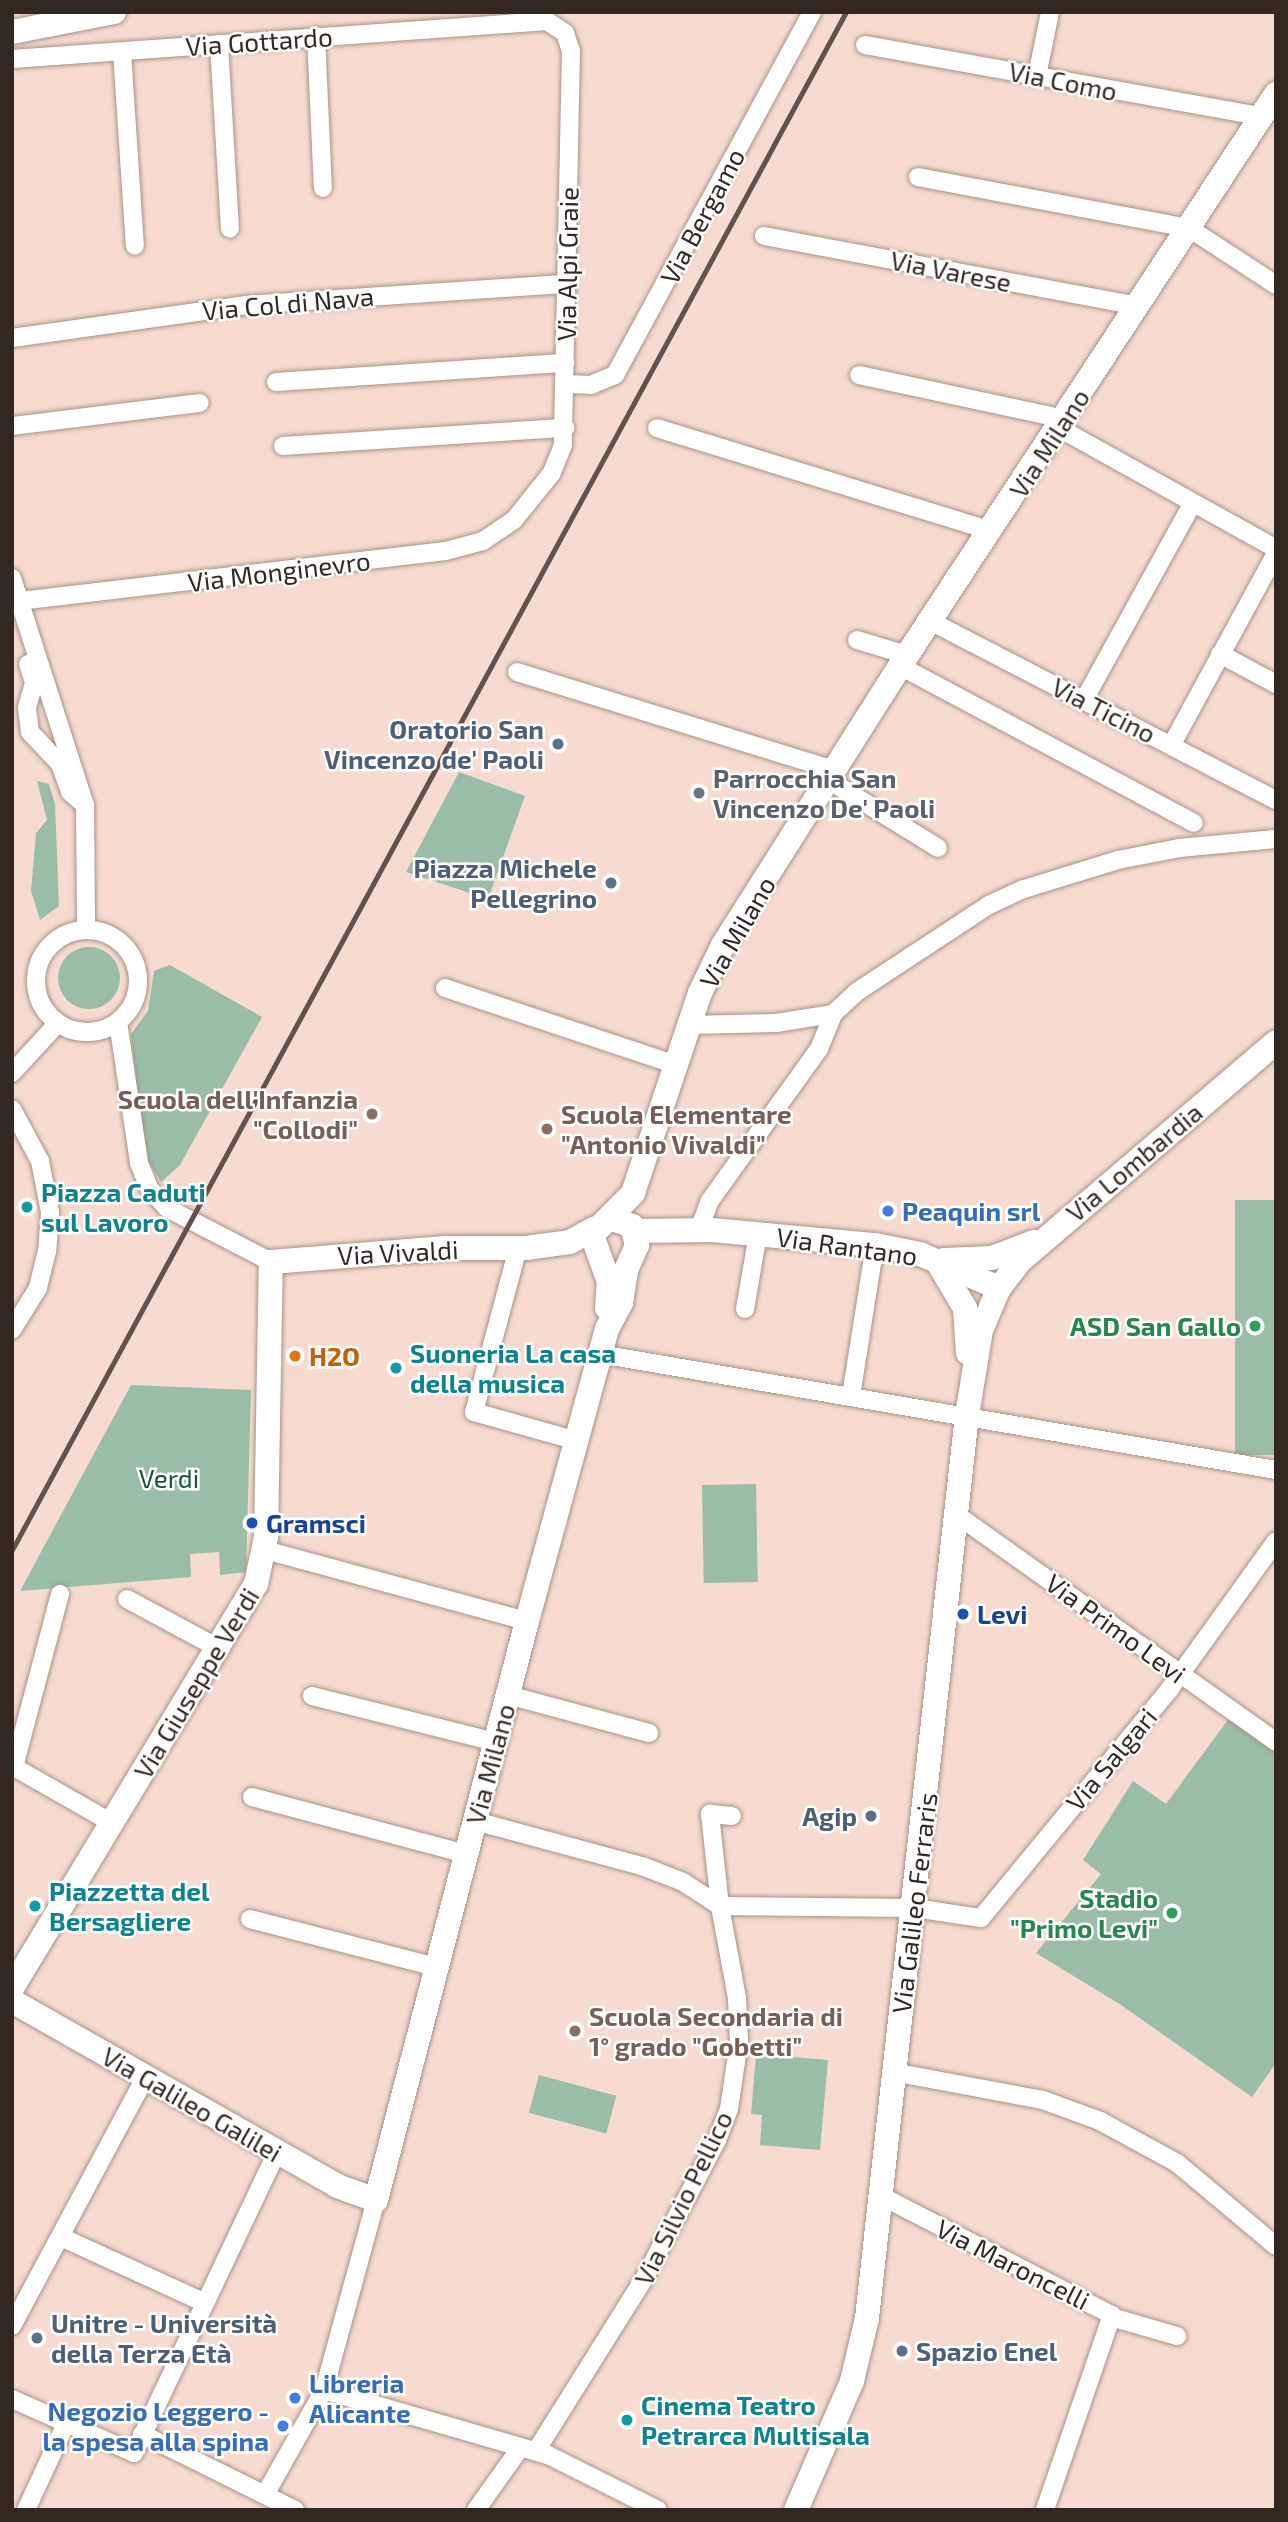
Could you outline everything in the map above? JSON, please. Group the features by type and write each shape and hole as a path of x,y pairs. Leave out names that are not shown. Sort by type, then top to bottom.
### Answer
{"street":[{"path":"12,19 48,12"},
{"path":"12,32 114,12"},
{"name":"Via Bergamo","path":"566,384 591,384 614,375 812,12"},
{"path":"1037,76 1050,12"},
{"name":"Via Alpi Graie","path":"526,508 558,462 565,428 571,51 565,33 547,21"},
{"name":"Via Gottardo","path":"12,59 547,21"},
{"path":"316,36 324,188"},
{"path":"219,44 230,229"},
{"name":"Via Como","path":"865,45 1261,116"},
{"path":"122,52 135,246"},
{"name":"Via Milano","path":"607,1329 609,1282 592,1242 623,1235 643,1198 653,1146 689,1025 723,945 833,776 903,661 992,531 1276,94"},
{"path":"918,177 1189,228 1276,285"},
{"name":"Via Varese","path":"764,236 1139,306"},
{"name":"Via Col di Nava","path":"12,338 247,305 566,284"},
{"path":"276,382 565,363"},
{"path":"859,375 1062,424 1192,504 1276,551 1172,744"},
{"path":"12,426 200,403"},
{"path":"283,446 565,428"},
{"path":"657,428 992,531"},
{"path":"1084,700 1192,504"},
{"name":"Via Monginevro","path":"19,601 445,551 484,541 526,508"},
{"path":"12,578 85,804 86,929"},
{"name":"Via Ticino","path":"932,622 1276,800"},
{"path":"12,738 23,724 34,683 25,654 27,626"},
{"path":"857,640 903,661 1194,823"},
{"path":"1220,654 1276,684"},
{"path":"517,672 833,776 938,848"},
{"path":"23,724 60,764 70,792 85,804"},
{"path":"643,1198 651,1214 694,1231 709,1202 819,1049 833,1014 858,991 989,905 1024,890 1118,860 1179,848 1276,838"},
{"path":"86,929 116,938 136,963 137,995 118,1022 89,1032 58,1023 39,998 38,967 55,940 86,929"},
{"path":"445,988 677,1065"},
{"path":"689,1025 776,1023 833,1014"},
{"path":"118,1022 139,1163 149,1188 167,1208 271,1262"},
{"path":"12,1073 58,1023"},
{"name":"Via Lombardia","path":"999,1288 1043,1239 1276,1042"},
{"path":"12,1109 40,1161 50,1222 38,1289 12,1330"},
{"name":"Via Milano","path":"376,2200 527,1621 607,1329 621,1303 623,1235 631,1198 653,1146"},
{"name":"Via Rantano","path":"623,1235 694,1231 875,1245 936,1260 999,1288"},
{"name":"Via Rantano","path":"745,1309 758,1234"},
{"path":"599,1256 614,1263 623,1235"},
{"name":"Via Vivaldi","path":"271,1262 432,1249 522,1248 623,1235"},
{"name":"Via Rantano","path":"936,1260 992,1258 1043,1239"},
{"path":"851,1396 875,1245"},
{"path":"522,1248 474,1412 577,1441"},
{"name":"Via Vivaldi","path":"522,1248 549,1255 599,1256"},
{"name":"Via Rantano","path":"936,1260 965,1308 969,1405"},
{"name":"Via Giuseppe Verdi","path":"12,1988 220,1649 256,1584 265,1550 271,1262"},
{"name":"Via Galileo Ferraris","path":"796,2510 861,2349 914,1908 969,1405 979,1338 999,1288"},
{"path":"600,1354 851,1396 969,1405 1276,1470"},
{"name":"Via Primo Levi","path":"957,1515 1276,1742"},
{"name":"Via Salgari","path":"914,1908 981,1918 1180,1674 1276,1541"},
{"path":"265,1550 527,1621"},
{"path":"60,1594 13,1768 112,1823"},
{"path":"127,1599 220,1649"},
{"path":"312,1696 495,1742"},
{"path":"508,1696 649,1733"},
{"path":"252,1797 466,1854"},
{"name":"Via Silvio Pellico","path":"476,2510 528,2449 630,2304 717,2140 729,2109 739,2041 737,1997 720,1906 710,1814 732,1816"},
{"path":"475,1821 642,1866 683,1882 720,1906 914,1908"},
{"path":"250,1919 436,1967"},
{"name":"Via Galileo Galilei","path":"12,2001 337,2186 376,2200"},
{"path":"894,2072 1043,2100 1100,2121 1177,2163 1276,2246"},
{"path":"12,2326 18,2299 61,2236 145,2078"},
{"path":"12,2399 134,2453 277,2152"},
{"name":"Via Maroncelli","path":"881,2196 1111,2317 1045,2510"},
{"path":"266,2493 324,2390 376,2200"},
{"path":"61,2236 205,2303"},
{"path":"1111,2317 1177,2336"},
{"path":"324,2390 528,2449 658,2510"},
{"path":"26,2510 66,2424"},
{"path":"142,2434 266,2493 295,2510"}],"green space":[{"path":"459,772 525,796 488,899 406,872"},
{"path":"37,781 49,784 55,804 59,906 40,920 31,891 36,833 47,820"},
{"path":"83,947 95,947 111,956 118,966 118,990 111,1000 95,1009 83,1009 72,1004 63,995 58,984 58,972 63,961 72,952"},
{"path":"170,965 262,1017 180,1165 161,1182 146,1158 141,1135 131,1034 148,1011 154,971"},
{"name":"ASD San Gallo","path":"1235,1200 1276,1200 1276,1455 1235,1455"},
{"name":"Verdi","path":"131,1385 251,1390 246,1572 220,1575 219,1552 190,1554 191,1577 20,1591"},
{"path":"756,1484 758,1582 704,1583 702,1485"},
{"name":"Stadio \"Primo Levi\"","path":"1230,1717 1276,1750 1276,2063 1252,2097 1121,2005 1036,1953 1101,1874 1083,1860 1133,1781 1166,1804"},
{"path":"756,2054 828,2060 820,2150 760,2145 762,2115 751,2114"},
{"path":"539,2075 616,2096 606,2133 529,2113"}],"railway":[{"path":"12,1550 846,12"}],"place":[{"name":"Oratorio San Vincenzo de' Paoli","path":"558,744"},
{"name":"Parrocchia San Vincenzo De' Paoli","path":"699,793"},
{"name":"Piazza Michele Pellegrino","path":"611,883"},
{"name":"Scuola dell'Infanzia \"Collodi\"","path":"372,1114"},
{"name":"Scuola Elementare \"Antonio Vivaldi\"","path":"547,1129"},
{"name":"Piazza Caduti sul Lavoro","path":"27,1207"},
{"name":"Peaquin srl","path":"888,1211"},
{"name":"ASD San Gallo","path":"1255,1326"},
{"name":"H2O","path":"295,1356"},
{"name":"Suoneria La casa della musica","path":"396,1368"},
{"name":"Gramsci","path":"252,1523"},
{"name":"Levi","path":"963,1614"},
{"name":"Agip","path":"871,1816"},
{"name":"Piazzetta del Bersagliere","path":"35,1906"},
{"name":"Stadio \"Primo Levi\"","path":"1172,1913"},
{"name":"Scuola Secondaria di 1° grado \"Gobetti\"","path":"575,2031"},
{"name":"Unitre - Università della Terza Età","path":"37,2338"},
{"name":"Spazio Enel","path":"902,2351"},
{"name":"Libreria Alicante","path":"295,2398"},
{"name":"Cinema Teatro Petrarca Multisala","path":"627,2420"},
{"name":"Negozio Leggero - la spesa alla spina","path":"283,2426"}]}
